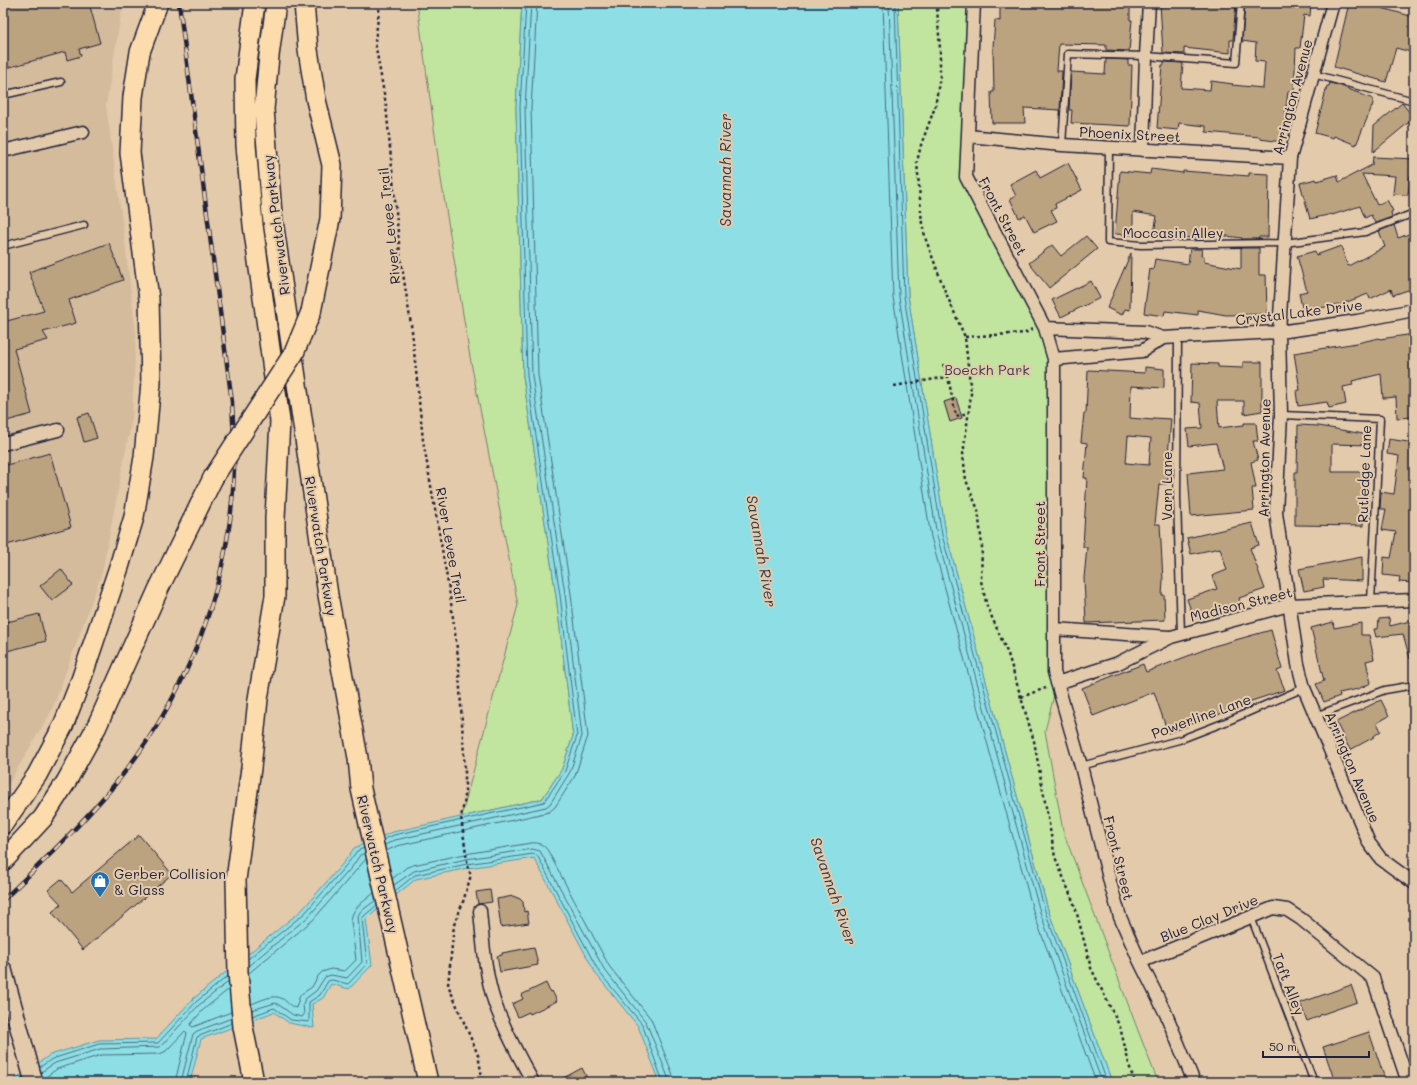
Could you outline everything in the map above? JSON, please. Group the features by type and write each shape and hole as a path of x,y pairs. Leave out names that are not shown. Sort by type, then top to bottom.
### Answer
{"main road":[{"path":"3,824 37,775 63,726 81,680 134,517 144,456 151,383 149,300 130,153 133,98 140,52 158,3"},
{"name":"Riverwatch Parkway","path":"253,1079 243,1027 238,973 236,880 251,768 258,699 275,596 275,518 280,421 253,225 246,145 245,78 255,3"},
{"name":"Riverwatch Parkway","path":"276,3 264,109 272,214 328,596 358,758 361,789 428,1082"},
{"path":"3,861 43,818 66,782 96,728 159,588 213,478 294,352 311,312 330,219 332,165 316,100 308,50 304,3"},
{"path":"3,970 34,1082"}],"street":[{"name":"Front Street","path":"974,3 966,177 1045,328 1054,359 1054,672 1081,766 1120,917 1140,962 1166,1014 1194,1082"},
{"path":"1143,150 1149,3"},
{"name":"Arrington Avenue","path":"1333,3 1290,158 1279,332 1281,416 1276,513 1298,664 1304,688 1369,843 1382,859 1414,883"},
{"path":"3,151 83,132"},
{"name":"Phoenix Street","path":"968,136 1062,145 1290,158"},
{"name":"Crystal Lake Drive","path":"1045,328 1144,332 1163,338 1279,332 1357,321 1414,310"},
{"name":"Crystal Lake Drive","path":"1054,359 1142,351 1163,338"},
{"path":"3,444 58,430"},
{"name":"Madison Street","path":"1057,683 1116,664 1176,636 1289,605 1414,600"},
{"name":"Madison Street","path":"1054,629 1176,636"},
{"name":"Blue Clay Drive","path":"1140,962 1273,908 1287,910 1301,919 1373,978 1408,1082"},
{"path":"480,911 483,948 495,1003 507,1032 532,1082"}],"lane":[{"path":"1062,145 1068,54 1146,56 1236,63 1241,3"},
{"path":"1314,74 1414,101"},
{"path":"3,95 61,82"},
{"name":"Moccasin Alley","path":"1109,147 1108,242 1141,245 1285,243"},
{"path":"1285,243 1365,232 1414,213"},
{"path":"3,246 84,225"},
{"name":"Varn Lane","path":"1176,636 1178,337"},
{"name":"Rutledge Lane","path":"1281,416 1380,419 1371,602"},
{"path":"1315,716 1385,690 1414,685"},
{"name":"Powerline Lane","path":"1081,766 1179,740 1228,721 1304,688"},
{"name":"Taft Alley","path":"1251,917 1314,1082"}],"path":[{"name":"River Levee Trail","path":"380,3 375,42 386,105 400,254 412,331 423,440 450,595 458,656 465,772 465,799 461,817 468,868 471,875 454,925 448,985 478,1055 483,1082"},
{"path":"934,3 937,8 940,76 934,107 921,146 918,162 922,224 926,240 945,291 965,337 971,394 963,455 966,480 978,510 982,546 981,581 987,606 1008,654 1034,742 1055,858 1075,906 1091,968 1120,1027 1131,1072 1135,1082"},
{"path":"937,8 940,3"},
{"path":"965,337 1025,333 1030,329 1045,328"},
{"path":"943,364 948,377 956,416 968,413"},
{"path":"894,386 948,377"},
{"path":"1021,697 1057,683"}],"shaded area":[{"path":"3,3 127,3 121,14 106,105 136,334 132,418 102,573 52,710 3,793"}],"green space":[{"path":"417,3 522,3 516,107 523,376 556,596 573,736 562,769 542,799 461,817 518,605 470,357 441,179"},
{"name":"Boeckh Park","path":"898,3 974,3 966,177 1051,345 1057,683 1045,731 1063,831 1158,1082 1112,1082 1048,910 946,534 908,296"}],"water":[{"name":"Savannah River","path":"522,3 898,3 908,296 946,534 1048,910 1112,1082 660,1082 638,1026 596,974 534,858 468,868 416,879 366,919 372,965 349,989 331,984 323,998 312,1004 314,1028 289,1023 274,1012 201,1039 190,1082 11,1082 50,1055 99,1040 156,1039 193,999 302,910 345,861 354,848 393,832 542,799 562,769 573,736 556,596 523,376 516,107"}],"building":[{"path":"3,3 89,3 100,43 79,49 81,56 67,60 65,52 3,69"},
{"path":"1000,3 1130,3 1130,20 1132,20 1129,51 1106,50 1106,45 1059,44 1057,71 1062,71 1060,110 1024,108 1025,123 992,123 991,92 994,92 993,47 995,20 1000,21"},
{"path":"1160,3 1236,3 1233,40 1230,40 1230,53 1184,48 1184,54 1163,53"},
{"path":"1245,3 1311,3 1310,16 1304,15 1300,48 1296,48 1294,92 1288,91 1282,142 1260,139 1260,137 1206,132 1206,126 1179,123 1178,130 1157,128 1162,65 1164,65 1164,62 1183,63 1181,88 1210,90 1211,81 1263,88 1265,62 1255,61 1256,43 1242,41"},
{"path":"1349,3 1364,3 1414,17 1414,53 1396,48 1386,82 1334,67"},
{"path":"1106,59 1128,60 1128,65 1132,65 1130,126 1071,123 1072,110 1069,110 1071,72 1105,74"},
{"path":"1330,83 1373,99 1373,104 1356,145 1334,136 1333,138 1315,133 1327,86 1329,86"},
{"path":"1402,103 1414,118 1373,152 1374,126"},
{"path":"1373,157 1414,159 1414,176 1410,176 1408,195 1393,194 1395,176 1362,174 1377,205 1387,200 1393,211 1391,212 1392,217 1375,223 1371,215 1365,218 1360,206 1332,215 1310,219 1300,183 1316,179 1317,181 1337,175 1339,182 1372,165"},
{"path":"1068,163 1082,190 1055,204 1056,208 1051,210 1057,221 1034,232 1025,215 1019,218 1010,199 1016,196 1010,184 1036,170 1040,178"},
{"path":"1151,169 1183,173 1183,171 1249,176 1249,173 1269,174 1268,237 1259,237 1259,239 1242,239 1203,233 1203,240 1191,240 1191,238 1154,233 1157,216 1133,212 1133,235 1115,234 1120,171 1150,174"},
{"path":"1394,225 1398,238 1414,232 1414,288 1393,295 1391,289 1370,299 1368,294 1339,305 1303,312 1299,293 1307,291 1297,256 1315,251 1316,255 1341,246 1348,266 1385,247 1379,231"},
{"path":"1086,236 1097,249 1049,288 1029,263 1052,245 1061,256"},
{"path":"109,243 123,280 69,300 76,323 43,332 48,340 14,349 32,414 3,422 3,322 44,311 29,272"},
{"path":"1241,248 1259,248 1259,275 1266,275 1267,314 1226,315 1198,310 1198,315 1165,311 1164,316 1144,313 1150,269 1153,270 1155,259 1188,264 1190,249 1202,249 1201,256 1204,256 1204,262 1241,269"},
{"path":"1131,253 1130,310 1125,309 1122,315 1107,308"},
{"path":"1091,281 1100,298 1061,317 1052,300"},
{"path":"1414,334 1414,417 1397,418 1396,397 1383,398 1381,374 1352,381 1353,385 1343,387 1346,404 1329,408 1327,402 1298,406 1296,391 1300,390 1294,353 1379,338"},
{"path":"1243,362 1262,362 1262,411 1244,414 1244,401 1217,401 1219,428 1244,425 1244,423 1256,423 1258,441 1253,441 1258,460 1251,462 1256,488 1252,488 1254,510 1191,516 1188,473 1223,469 1216,443 1189,446 1187,429 1202,428 1200,403 1191,402 1192,363 1218,364 1218,367 1243,368"},
{"path":"1145,367 1164,369 1164,388 1131,386 1130,418 1153,420 1153,418 1171,419 1167,484 1159,484 1155,524 1160,524 1163,581 1162,595 1164,595 1165,620 1086,623 1084,578 1087,547 1083,547 1087,478 1084,478 1087,443 1081,442 1084,413 1086,413 1088,370 1145,373","holes":["1128,436 1151,438 1149,465 1126,463"]},
{"path":"956,398 962,418 950,422 944,402"},
{"path":"89,413 97,438 84,442 77,417"},
{"path":"1298,425 1319,426 1369,435 1369,445 1332,444 1332,472 1367,472 1368,507 1363,507 1363,526 1295,525 1295,472 1297,472"},
{"path":"1389,439 1414,443 1414,583 1399,582 1400,577 1383,575 1384,557 1391,558 1396,532 1382,530 1386,509 1380,509 1381,492 1394,494 1399,456 1387,454"},
{"path":"50,453 71,527 3,546 3,466"},
{"path":"1252,523 1259,545 1250,548 1265,589 1239,598 1240,602 1194,619 1187,599 1217,589 1212,576 1227,570 1220,548 1191,554 1187,538"},
{"path":"1362,557 1362,581 1323,579 1324,587 1304,591 1299,569"},
{"path":"61,569 73,585 52,601 40,586"},
{"path":"39,614 46,641 3,652 3,623"},
{"path":"1389,618 1390,626 1414,620 1414,659 1410,659 1403,634 1376,637 1374,629 1378,629 1379,619"},
{"path":"1333,622 1334,628 1361,623 1361,635 1369,635 1374,659 1366,661 1371,683 1358,689 1339,693 1340,696 1324,702 1316,684 1324,681 1311,628"},
{"path":"1271,630 1282,669 1277,671 1285,690 1233,707 1234,708 1213,717 1168,733 1154,692 1093,716 1082,688 1143,664 1146,672 1214,646"},
{"path":"1381,700 1389,716 1377,723 1381,731 1374,737 1350,750 1336,722"},
{"name":"Gerber Collision & Glass","path":"139,835 172,874 83,950 52,912 61,904 48,890 61,879 72,892"},
{"path":"490,890 492,902 478,904 476,892"},
{"path":"513,896 523,902 524,912 527,911 529,923 501,927 497,899"},
{"path":"534,947 538,965 500,972 497,956 502,955 502,953"},
{"path":"546,983 550,992 552,991 557,1001 530,1014 529,1012 518,1017 512,1004 523,999 521,995"},
{"path":"1351,985 1357,1002 1307,1021 1300,1003"},
{"path":"1369,1032 1386,1082 1335,1082 1323,1047"},
{"path":"582,1068 589,1082 556,1082"}],"railway":[{"path":"3,900 76,828 116,783 142,749 164,713 184,675 201,636 214,595 224,554 231,512 234,469 232,402 179,3"}],"place":[{"name":"Gerber Collision & Glass","path":"100,898"}]}
